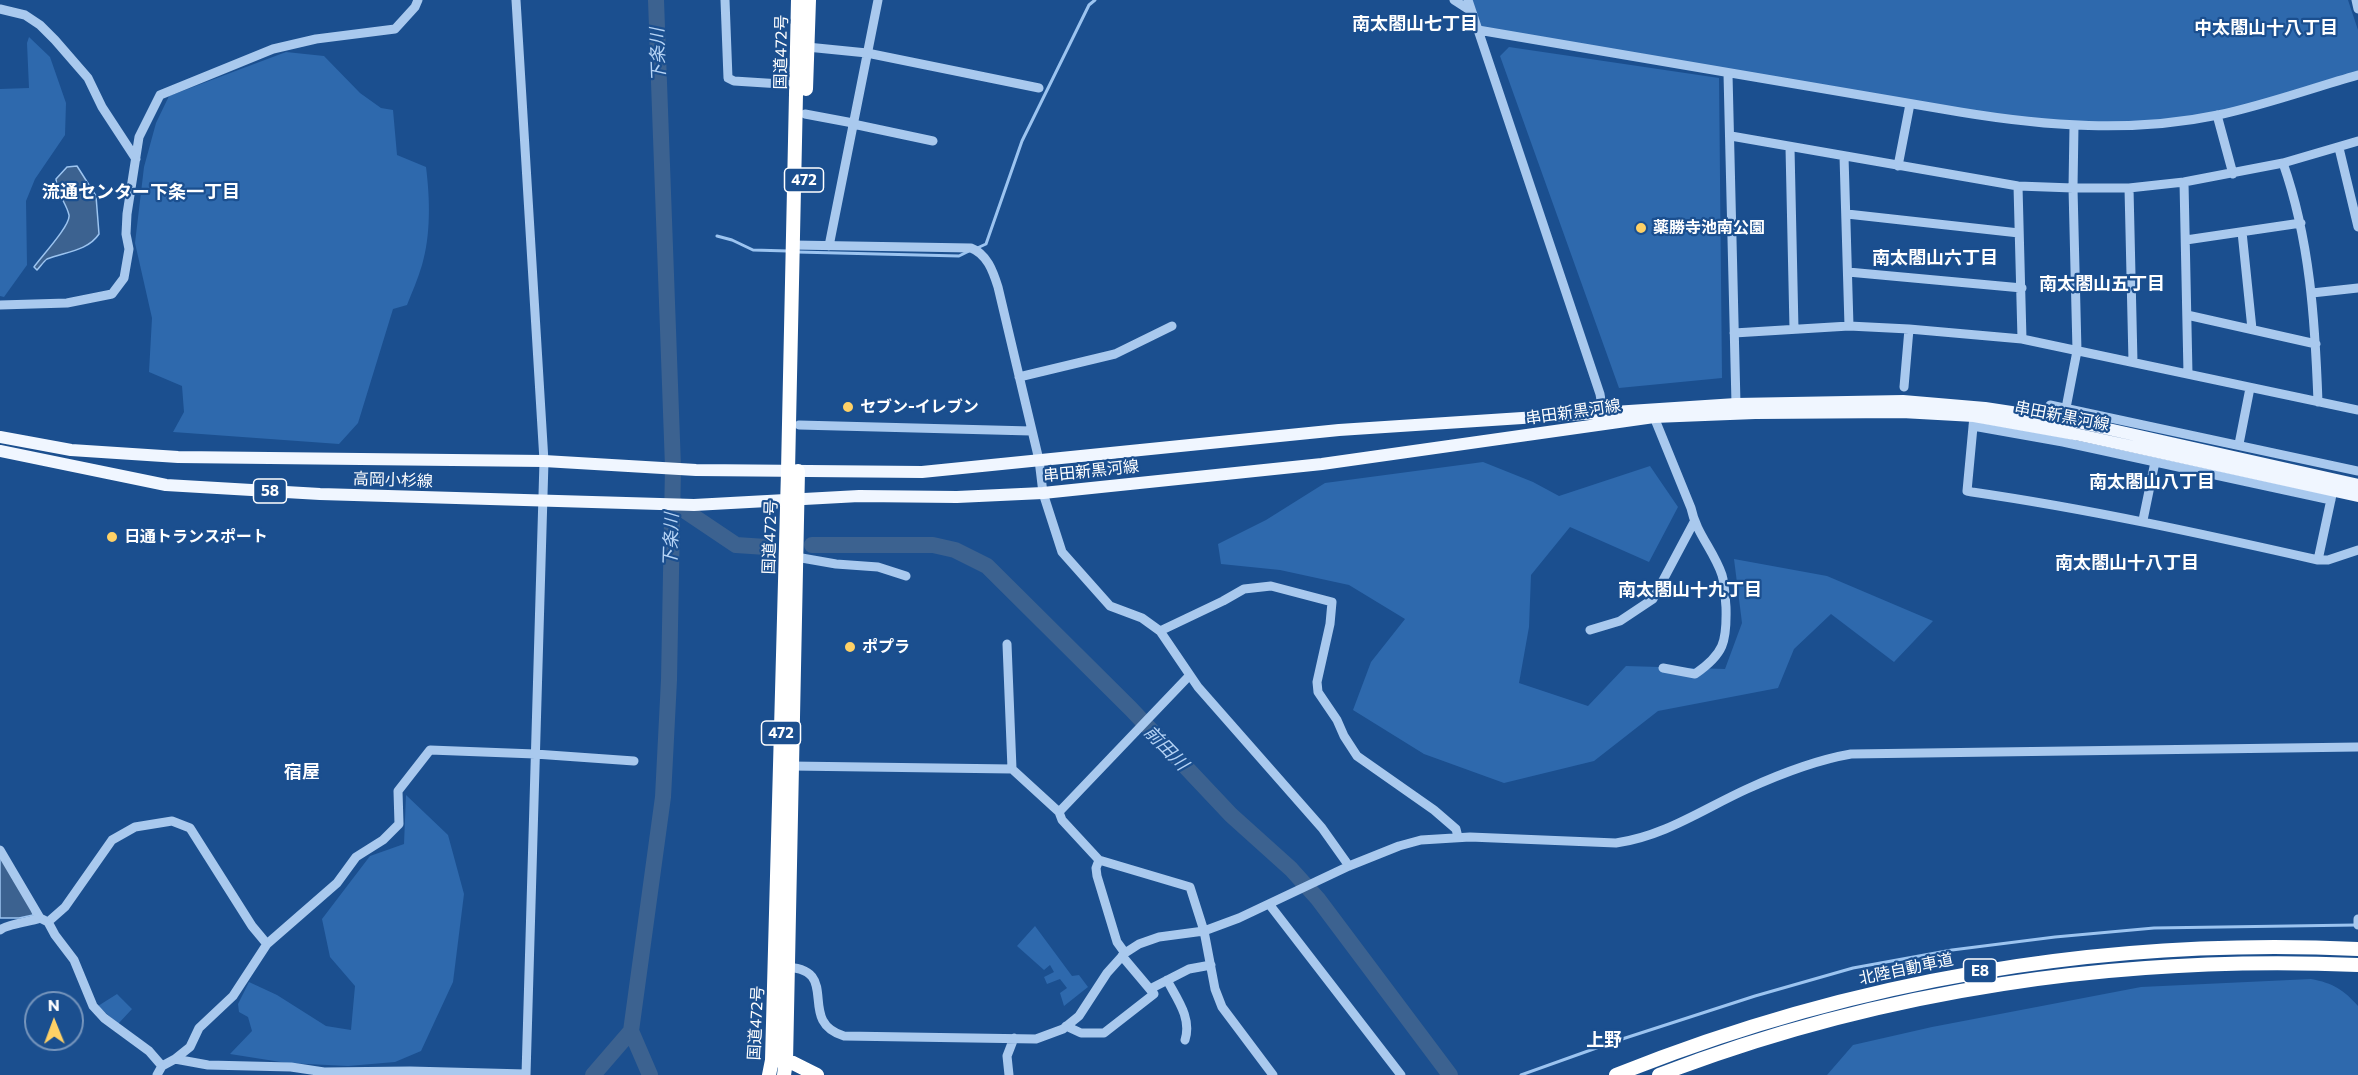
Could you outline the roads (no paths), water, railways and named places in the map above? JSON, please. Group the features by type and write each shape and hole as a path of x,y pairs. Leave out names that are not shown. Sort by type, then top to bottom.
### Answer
{"highway":[{"name":"国道472号","path":"793,471 799,426 798,0"},
{"name":"国道472号","path":"769,1075 783,1068 781,967 798,245 806,114 809,0"},
{"name":"国道472号","path":"781,967 791,766 796,557 792,499"},
{"name":"北陸自動車道","path":"1616,1075 1735,1031 1793,1014 1891,988 1967,973 2054,960 2161,950 2267,947 2358,949"},
{"name":"北陸自動車道","path":"1659,1075 1740,1046 1840,1017 2003,983 2161,966 2268,962 2358,965"},
{"path":"783,1068 817,1075"}],"main road":[{"name":"串田新黒河線","path":"792,499 859,496 957,497 1043,493 1323,464 1479,443 1604,418 1736,404 1903,402 1985,408 2077,422 2358,485"},
{"name":"串田新黒河線","path":"793,471 922,472 1339,430 1604,418 1868,412 1973,421 2075,434 2332,495 2358,496"},
{"name":"高岡小杉線","path":"0,438 71,450 178,458 544,461 696,470 793,471"},
{"name":"高岡小杉線","path":"0,451 166,485 320,494 544,502 694,505 792,499"}],"street":[{"path":"0,305 67,303 112,294 124,278 129,249 126,234 127,214 139,137 160,95 273,49 316,39 395,28 415,7 418,0"},
{"path":"175,1059 208,1065 291,1071 526,1074 544,461 516,0"},
{"path":"725,0 728,78 734,81 797,84"},
{"path":"829,246 878,0"},
{"path":"1455,0 1471,10"},
{"path":"1468,0 1600,394 1604,418"},
{"path":"2355,0 2358,9"},
{"path":"0,9 26,15 55,40 88,78 102,106 136,159"},
{"path":"1478,30 2024,123 2074,126 2119,126 2217,115 2358,75"},
{"path":"807,47 867,53 1039,88"},
{"path":"1728,74 1736,404"},
{"path":"1898,166 1910,104"},
{"path":"806,114 933,141"},
{"path":"2217,115 2233,174"},
{"path":"2066,408 2077,351 2073,188 2074,126"},
{"path":"1731,136 2018,186 2073,188 2129,188 2233,174 2283,163 2358,141"},
{"path":"1790,148 1794,329"},
{"path":"2339,148 2358,227"},
{"path":"1844,156 1849,326"},
{"path":"2283,163 2301,223 2312,293 2318,402"},
{"path":"2184,182 2188,374"},
{"path":"2018,186 2022,339"},
{"path":"2129,188 2133,362"},
{"path":"1847,214 2019,233"},
{"path":"2186,240 2301,223"},
{"path":"2242,232 2252,329"},
{"path":"798,245 971,248 977,250 993,271 1039,460 1043,493 1062,552 1110,606 1142,618 1160,631 1190,676 1322,828 1349,866"},
{"path":"1848,272 2022,288"},
{"path":"2312,293 2358,288"},
{"path":"2187,315 2316,344"},
{"path":"1019,377 1115,354 1172,326"},
{"path":"1734,333 1849,326 2022,339 2358,410"},
{"path":"1904,387 1908,329"},
{"path":"2239,444 2250,388"},
{"path":"2050,405 2358,471"},
{"path":"1654,417 1691,508 1694,522 1722,574 1727,631 1725,642 1712,662 1695,674 1663,668"},
{"path":"2318,560 2332,495 2155,462 1973,421 1967,491 2143,520 2318,560 2328,561 2358,550"},
{"path":"799,426 1031,431"},
{"path":"2143,520 2155,462"},
{"path":"1590,630 1620,621 1653,599 1694,522"},
{"path":"796,557 836,564 878,567 906,576"},
{"path":"1160,631 1244,589 1271,586 1332,602 1330,624 1317,682 1318,692 1337,720 1356,756 1434,810 1456,829 1458,837"},
{"path":"1007,644 1012,769"},
{"path":"1059,812 1190,676"},
{"path":"781,967 805,970 814,978 821,1019 828,1030 835,1034 1036,1039 1052,1034 1079,1016 1107,973 1123,955 1139,944 1159,937 1204,931 1239,918 1349,866 1399,846 1421,840 1458,837 1616,843 1637,840 1684,821 1747,789 1826,758 1851,754 2358,747"},
{"path":"0,850 44,920 74,960 93,1006 104,1018 136,1039 160,1071 190,1047 199,1028 233,996 267,944 337,883 356,857 383,840 399,825 398,791 430,750 535,753 634,761"},
{"path":"791,766 1012,769 1059,812 1062,820 1100,860 1190,887 1204,931 1215,989 1222,1007 1274,1075"},
{"path":"0,930 6,925 44,920 64,907 112,840 135,827 172,821 190,828 252,926 267,944"},
{"path":"1066,1026 1081,1033 1104,1033 1154,994 1123,955 1117,942 1097,876 1096,868 1100,860"},
{"path":"1269,904 1401,1075"},
{"path":"2358,919 2358,925"},
{"path":"1150,989 1189,969 1211,965"},
{"path":"1167,980 1184,1009 1185,1040"},
{"path":"1009,1075 1007,1056 1014,1038"}],"waterway":[{"name":"下条川","path":"650,1075 631,1031 663,797 669,680 673,467 656,0"},
{"path":"975,249 986,244 1022,141 1089,5 1095,0"},
{"path":"717,236 753,250 788,251"},
{"path":"797,252 959,256 969,251"},
{"name":"前田川","path":"672,502 736,545 766,547"},
{"name":"前田川","path":"812,545 933,545 955,550 987,566 1131,709 1231,815 1291,869 1318,899 1450,1075"},
{"path":"1521,1075 1616,1041 1755,996 1853,968 1952,950 2154,928 2356,925"},
{"path":"593,1075 631,1031"}],"place":[{"name":"薬勝寺池南公園","path":"1641,228"},
{"name":"セブン-イレブン","path":"848,407"},
{"name":"日通トランスポート","path":"112,537"},
{"name":"ポプラ","path":"850,647"}],"district":[{"name":"南太閤山七丁目","path":"1415,24"},
{"name":"中太閤山十八丁目","path":"2266,28"},
{"name":"流通センター下条一丁目","path":"141,192"},
{"name":"南太閤山六丁目","path":"1935,258"},
{"name":"南太閤山五丁目","path":"2102,284"},
{"name":"南太閤山八丁目","path":"2152,482"},
{"name":"南太閤山十八丁目","path":"2127,563"},
{"name":"南太閤山十九丁目","path":"1690,590"},
{"name":"宿屋","path":"302,772"},
{"name":"上野","path":"1604,1040"}]}
